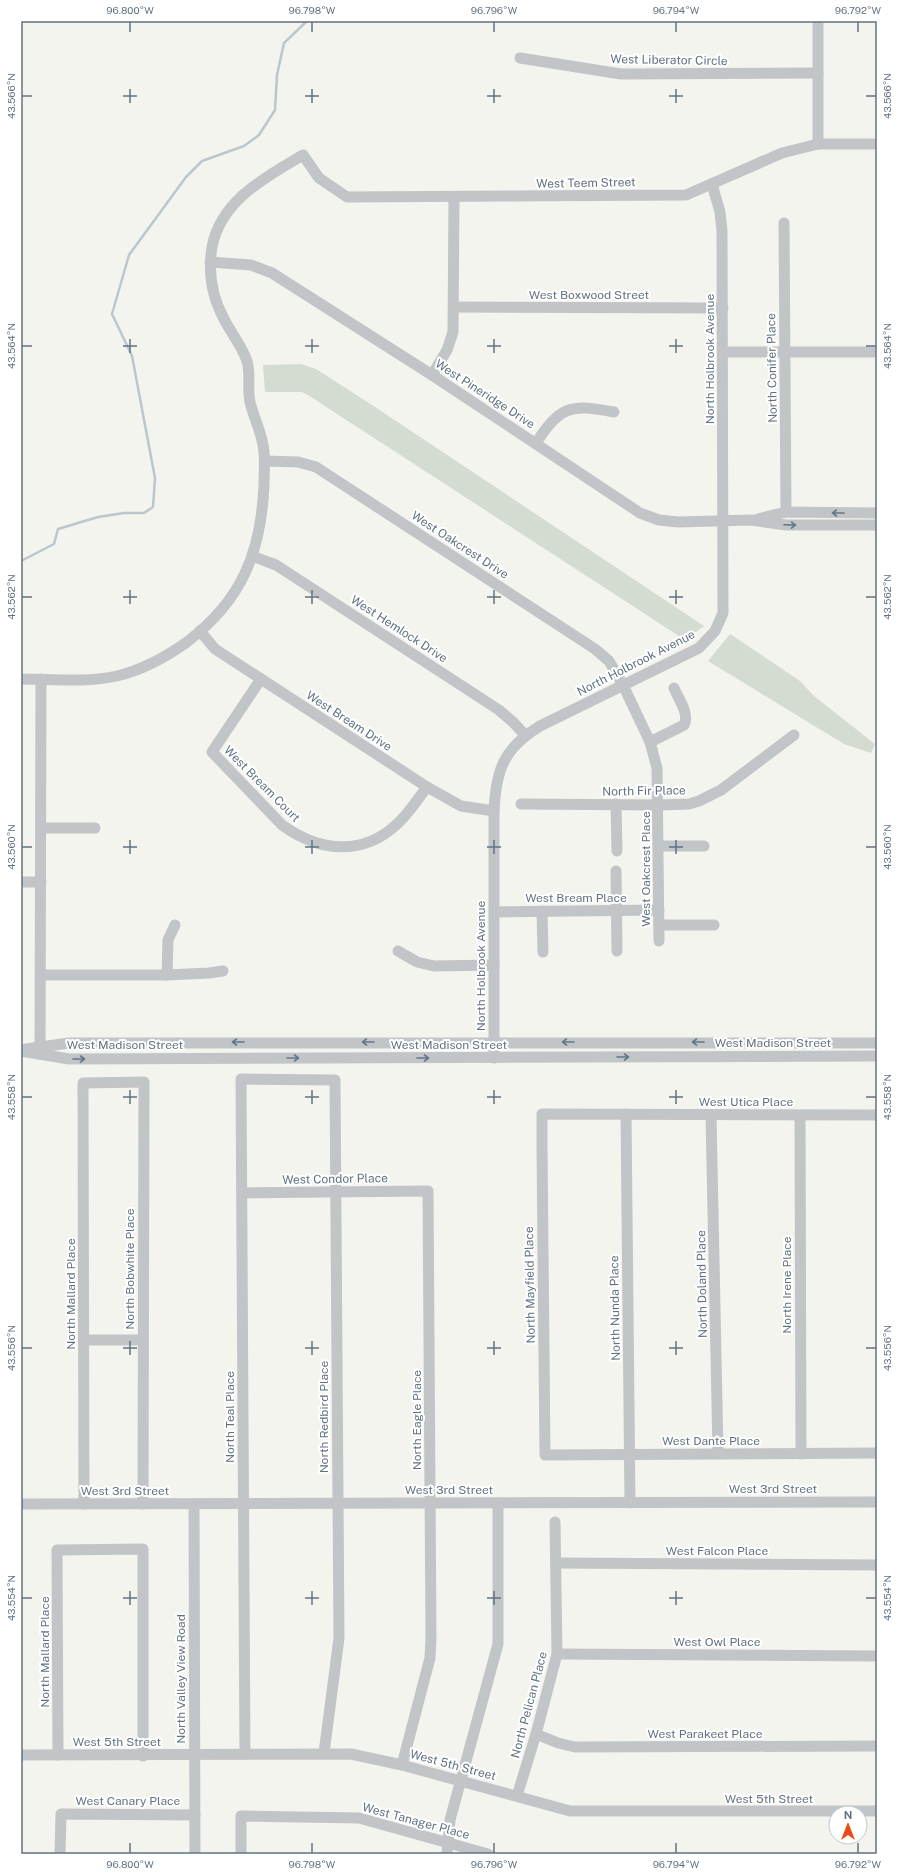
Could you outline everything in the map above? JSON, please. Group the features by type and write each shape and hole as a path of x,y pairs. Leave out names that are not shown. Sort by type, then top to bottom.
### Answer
{"street":[{"path":"818,21 818,144"},
{"name":"West Liberator Circle","path":"520,58 620,74 818,73"},
{"name":"West Teem Street","path":"210,262 216,236 236,202 251,187 303,155 319,178 347,197 454,198 686,195 782,153 818,144 877,144"},
{"name":"North Holbrook Avenue","path":"494,1058 494,810 495,788 500,768 507,753 525,735 699,648 716,631 724,607 722,231 720,212 712,184"},
{"path":"432,375 452,339 454,307 454,198"},
{"name":"North Conifer Place","path":"784,223 786,512"},
{"path":"21,679 96,680 132,672 173,652 220,613 234,595 249,566 259,534 263,499 263,444 249,400 248,364 219,309 211,282 210,262"},
{"name":"West Pineridge Drive","path":"210,262 242,263 262,268 432,375 644,515 659,520 678,522 751,520 786,525 877,525"},
{"name":"West Boxwood Street","path":"454,307 723,308"},
{"path":"723,352 877,352"},
{"path":"536,443 550,423 565,411 587,407 614,412"},
{"name":"West Oakcrest Drive","path":"264,462 298,462 309,464 321,470 595,649 609,661 623,685"},
{"name":"West Pineridge Drive","path":"751,520 786,512 877,513"},
{"name":"West Hemlock Drive","path":"252,556 276,565 499,710 525,735"},
{"name":"West Bream Drive","path":"200,631 215,649 427,787 461,806 494,810"},
{"path":"40,1051 42,828 41,679"},
{"name":"West Bream Court","path":"261,679 212,752 282,825 292,832 308,841 328,846 348,846 367,842 378,838 397,825 427,787"},
{"name":"West Oakcrest Place","path":"623,685 650,742 658,768 660,941"},
{"path":"650,742 684,725 685,723 686,715 674,688"},
{"name":"North Fir Place","path":"521,804 689,804 708,798 721,790 794,735"},
{"path":"616,804 617,851"},
{"path":"42,828 95,828"},
{"path":"659,846 704,846"},
{"path":"616,871 617,951"},
{"path":"21,882 41,882"},
{"name":"West Bream Place","path":"494,912 660,910"},
{"path":"542,911 543,952"},
{"path":"167,975 168,940 174,925"},
{"path":"660,925 714,925"},
{"path":"398,951 417,962 434,966 494,965"},
{"path":"40,975 167,975 223,971"},
{"name":"West Madison Street","path":"40,1051 69,1043 877,1043"},
{"name":"West Madison Street","path":"21,1051 40,1051 69,1059 877,1056"},
{"name":"North Redbird Place","path":"241,1079 335,1080 338,1649 324,1753"},
{"name":"North Teal Place","path":"241,1079 244,1754"},
{"name":"North Mallard Place","path":"84,1504 83,1083 144,1082"},
{"name":"North Bobwhite Place","path":"143,1504 144,1082"},
{"name":"West Utica Place","path":"542,1114 800,1116 877,1115"},
{"name":"North Mayfield Place","path":"542,1114 545,1455"},
{"name":"North Nunda Place","path":"626,1114 630,1503"},
{"name":"North Doland Place","path":"711,1115 718,1453"},
{"name":"North Irene Place","path":"800,1116 801,1454"},
{"name":"West Condor Place","path":"242,1193 428,1191"},
{"name":"North Eagle Place","path":"402,1765 430,1658 431,1503 428,1191"},
{"path":"84,1340 143,1340"},
{"name":"West Dante Place","path":"545,1455 718,1453 877,1454"},
{"name":"West 3rd Street","path":"21,1504 877,1502"},
{"path":"447,1854 450,1820 498,1644 498,1503"},
{"name":"North Valley View Road","path":"194,1504 195,1854"},
{"name":"North Pelican Place","path":"517,1796 536,1734 557,1654 557,1563 555,1522"},
{"name":"North Mallard Place","path":"58,1755 57,1550 143,1549 143,1756"},
{"name":"West Falcon Place","path":"557,1563 877,1565"},
{"name":"West Owl Place","path":"557,1654 877,1656"},
{"name":"West Parakeet Place","path":"536,1734 558,1743 575,1747 877,1746"},
{"name":"West 5th Street","path":"21,1755 143,1756 324,1753 360,1754 560,1809 582,1813 877,1811"},
{"name":"West Canary Place","path":"60,1854 61,1814 195,1815"},
{"name":"West Tanager Place","path":"241,1854 241,1816 359,1818 488,1854"}],"shaded area":[{"path":"301,364 316,369 369,403 704,626 688,638 682,638 311,397 302,392 265,392 263,365"},
{"path":"730,634 800,681 814,696 875,744 871,753 844,744 708,661"}],"waterway":[{"path":"21,561 54,544 58,529 98,517 124,513 144,513 153,507 155,478 132,356 112,314 129,255 186,177 202,161 244,146 259,135 275,110 277,75 284,43 307,21"}]}
